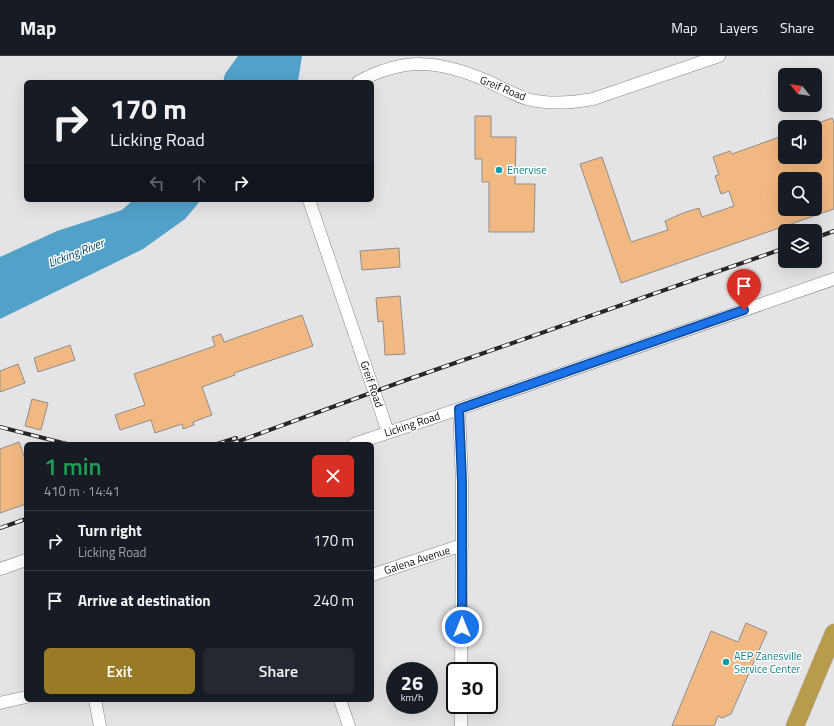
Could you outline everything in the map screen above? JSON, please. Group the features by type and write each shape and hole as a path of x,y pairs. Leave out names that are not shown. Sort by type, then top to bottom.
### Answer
{"highway":[{"path":"795,726 834,633"}],"street":[{"name":"Greif Road","path":"361,80 375,72 399,65 414,63 441,65 461,70 527,99 555,103 571,103 593,99 719,56"},
{"name":"Greif Road","path":"310,202 388,432"},
{"name":"Licking Road","path":"360,442 834,279"},
{"path":"459,409 462,545 462,662"},
{"name":"Galena Avenue","path":"374,575 462,545"},
{"path":"0,568 24,561"},
{"path":"0,703 24,697"},
{"path":"95,702 100,726"},
{"path":"341,702 349,726"},
{"path":"461,714 461,726"}],"water":[{"path":"238,56 302,56 298,80 224,80 225,74"},
{"name":"Licking River","path":"131,202 199,202 185,219 143,249 0,319 0,257 57,231 122,210"}],"building":[{"name":"Enervise","path":"475,116 491,116 491,137 516,137 515,184 535,184 534,232 489,232 489,182 482,182 482,159 475,159"},
{"path":"832,118 834,123 834,209 822,213 822,172 778,172 778,216 814,216 791,224 778,224 778,228 621,283 580,164 602,157 631,242 668,230 665,221 683,213 699,208 702,217 734,206 729,191 721,194 715,176 719,175 713,157 730,151 732,154 778,138 778,164 822,164 822,122"},
{"path":"399,248 400,267 362,270 360,251"},
{"path":"400,296 405,354 385,355 383,321 378,322 376,298"},
{"path":"302,315 313,346 234,373 235,375 202,387 212,415 193,422 194,425 183,429 182,424 155,433 151,420 120,430 115,415 145,405 134,374 215,346 212,337 221,334 224,342"},
{"path":"70,345 75,360 38,372 34,358"},
{"path":"18,364 25,383 0,392 0,371"},
{"path":"32,399 48,403 41,430 25,426"},
{"path":"19,442 24,456 24,505 0,513 0,449"},
{"name":"AEP Zanesville Service Center","path":"746,623 767,632 731,714 722,718 718,716 714,726 672,726 711,631 738,642"}],"railway":[{"path":"822,235 834,231"},
{"path":"236,442 409,379 778,250"},
{"path":"0,427 59,442"},
{"path":"223,442 236,438"},
{"path":"0,528 24,520"}],"place":[{"name":"Enervise","path":"499,170"},
{"name":"AEP Zanesville Service Center","path":"726,662"}],"route":[{"path":"462,627 462,482 459,409 744,310"}]}
